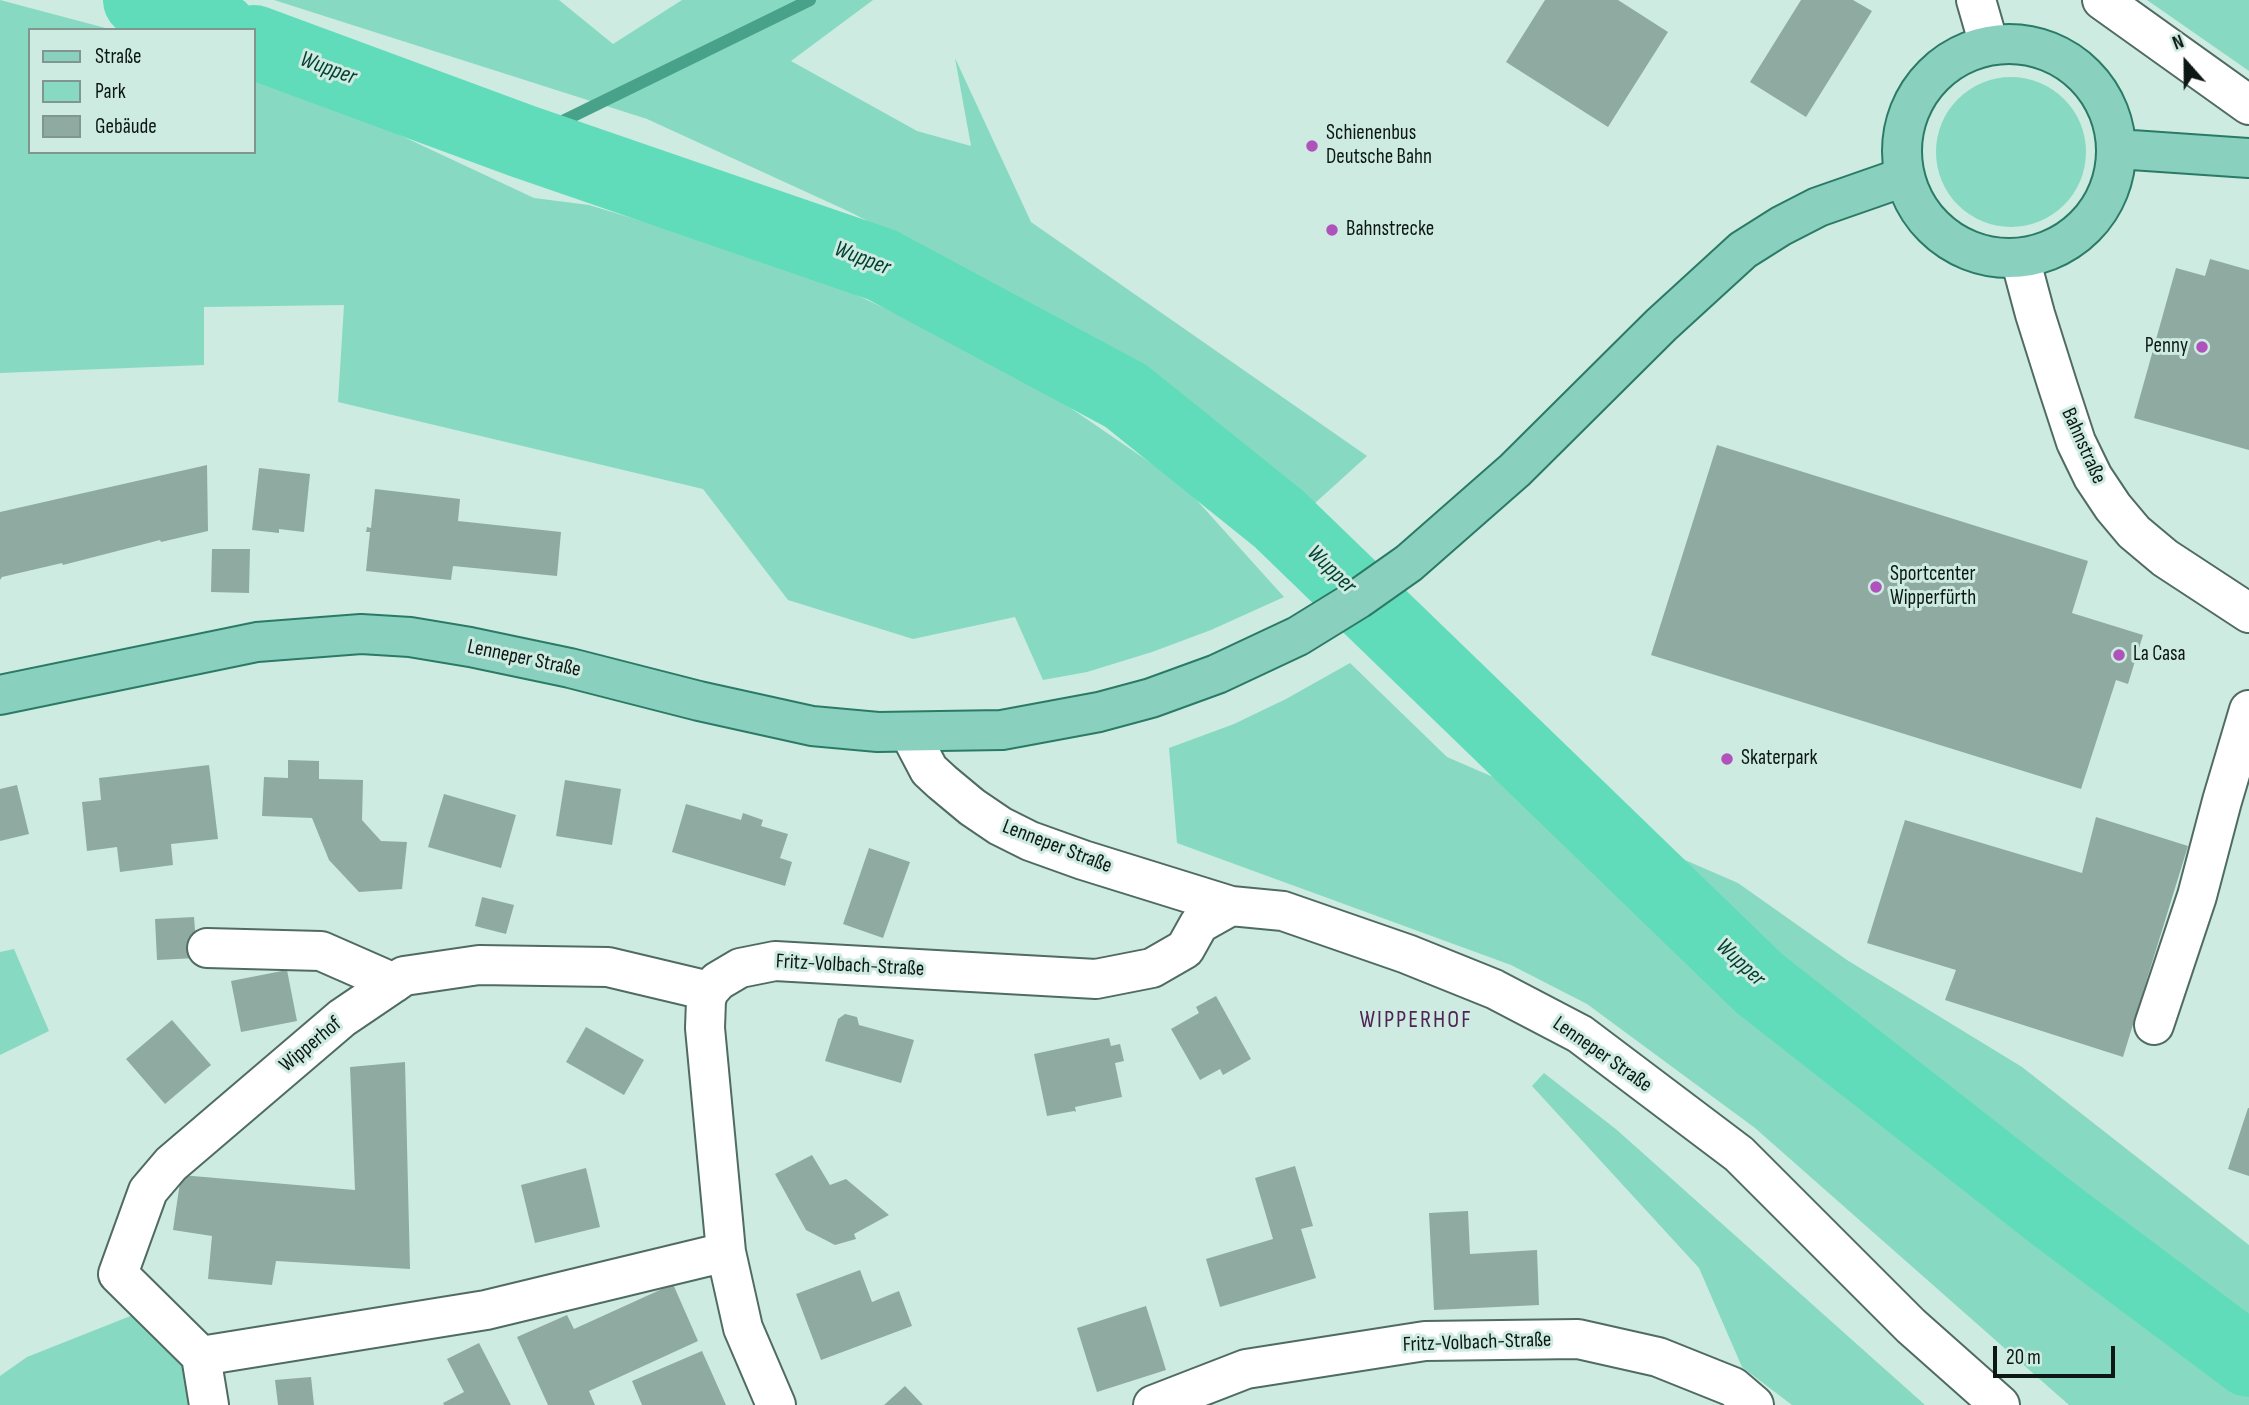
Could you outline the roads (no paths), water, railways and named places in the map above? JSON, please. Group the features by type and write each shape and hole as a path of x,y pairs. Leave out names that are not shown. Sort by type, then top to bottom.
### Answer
{"main road":[{"path":"2020,43 2051,51 2077,67 2098,90 2108,108 2117,149 2114,175 2105,200 2090,222 2070,239 2046,252 2020,258 1989,257 1960,247 1935,229 1916,205 1904,177 1901,147 1906,119 1918,92 1937,70 1962,54 1989,45 2020,43"},
{"path":"2117,149 2249,158"},
{"path":"909,732 1002,730 1099,712 1151,698 1217,674 1298,636 1409,563 1516,470 1661,325 1743,250 1818,207 1904,177"},
{"name":"Lenneper Straße","path":"0,695 257,642 361,634 410,637 470,647 812,726 909,732"}],"street":[{"path":"1976,0 1989,45"},
{"path":"2102,0 2249,105"},
{"name":"Bahnstraße","path":"2020,258 2069,420 2093,477 2113,508 2134,532 2165,558 2249,613"},
{"path":"2154,1025 2197,896 2249,710"},
{"name":"Lenneper Straße","path":"909,732 929,770 972,807 1000,826 1030,841 1231,905 1283,911 1407,954 1494,989 1580,1034 1739,1154 1911,1326 2000,1405"},
{"name":"Fritz-Volbach-Straße","path":"709,991 718,981 740,968 775,961 1096,979 1152,968 1185,949 1199,925 1231,905"},
{"path":"207,948 321,951 394,983"},
{"name":"Wipperhof","path":"201,1356 118,1274 148,1191 171,1164 342,1018 404,976 479,965 608,967 709,991"},
{"path":"709,991 705,1028 726,1252 743,1328 776,1405"},
{"path":"209,1405 201,1356 486,1310 726,1252"},
{"name":"Fritz-Volbach-Straße","path":"1153,1405 1246,1369 1425,1341 1578,1339 1658,1357 1733,1387 1754,1405"}],"waterway":[{"name":"Wupper","path":"140,0 216,28"},
{"path":"522,141 810,0"},
{"name":"Wupper","path":"256,43 522,141 882,265 1126,396 1279,519 1760,984 2055,1215 2249,1360"}],"place":[{"name":"Schienenbus Deutsche Bahn","path":"1312,146"},
{"name":"Bahnstrecke","path":"1332,230"},
{"name":"Penny","path":"2202,347"},
{"name":"Sportcenter Wipperfürth","path":"1876,587"},
{"name":"La Casa","path":"2119,655"},
{"name":"Skaterpark","path":"1727,759"}],"district":[{"name":"WIPPERHOF","path":"1416,1021"}]}
